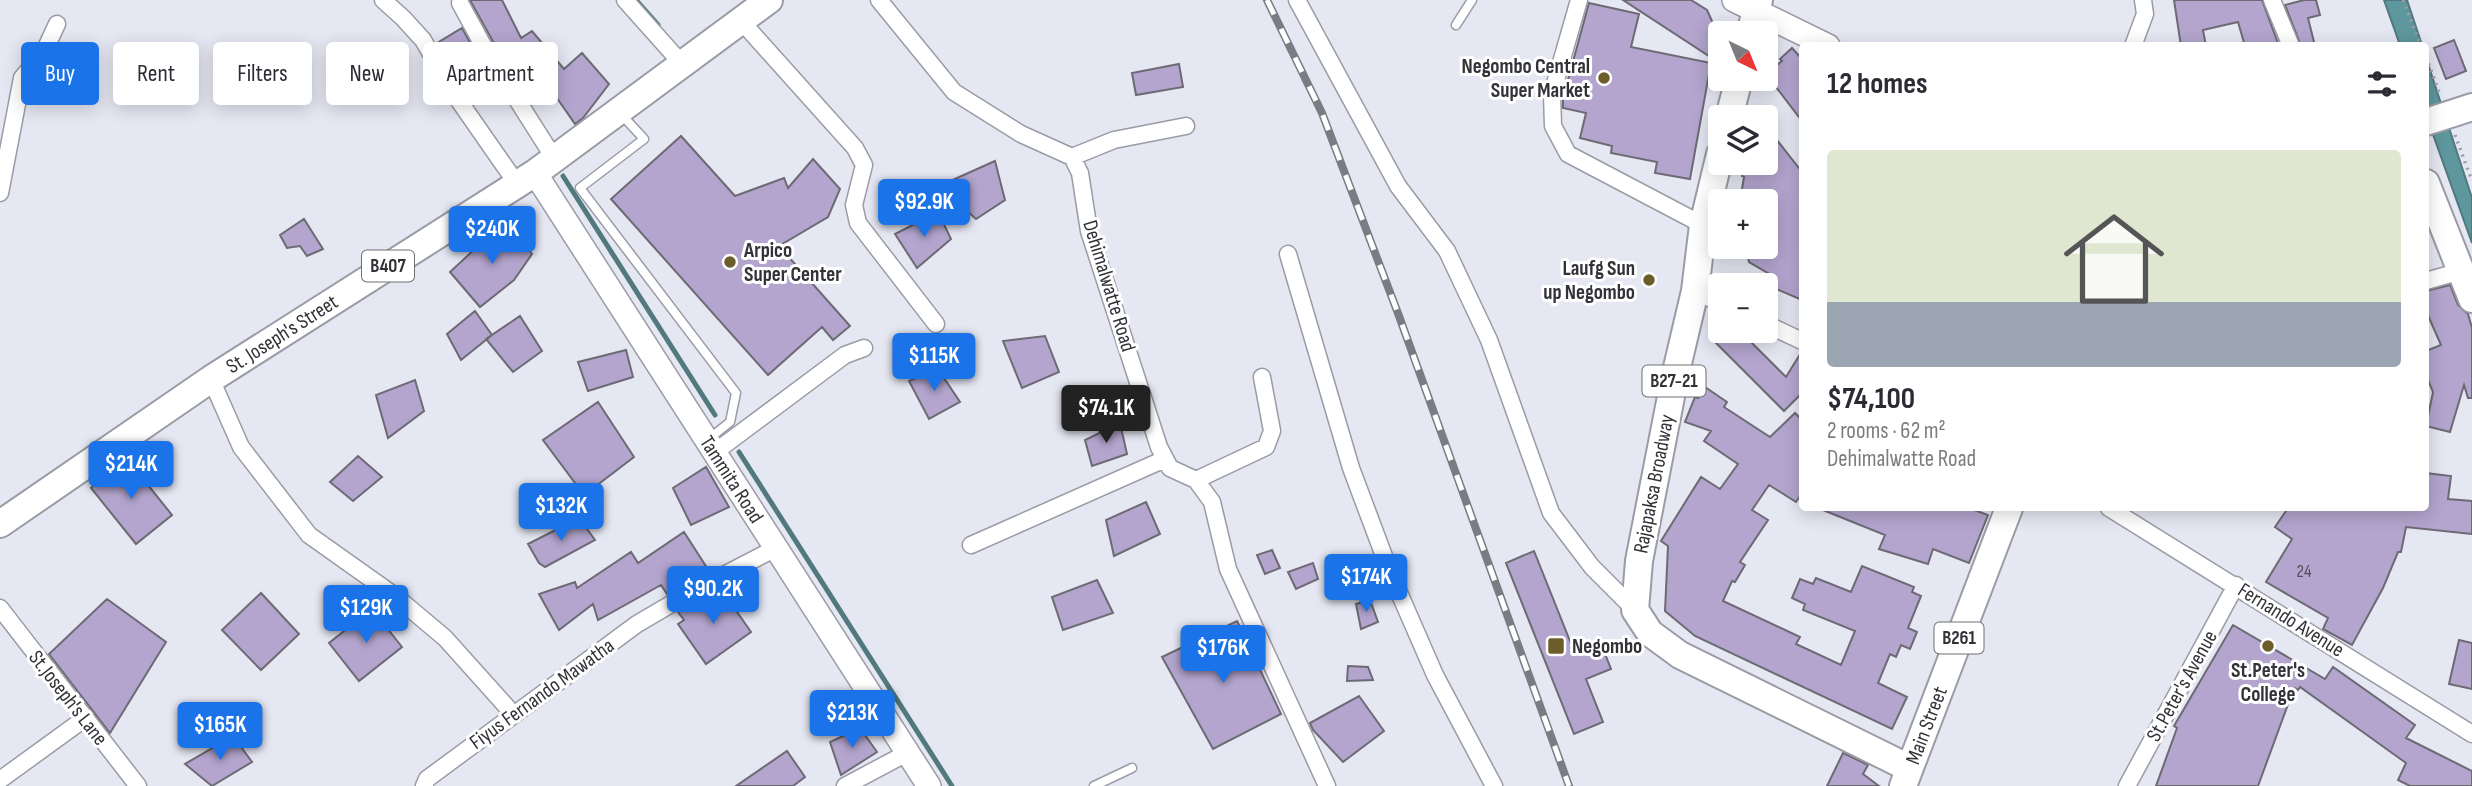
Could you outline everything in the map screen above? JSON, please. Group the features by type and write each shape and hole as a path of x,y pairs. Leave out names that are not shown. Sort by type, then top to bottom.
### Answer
{"main road":[{"name":"St. Joseph's Street","path":"4,516 211,379 535,172 769,0"},
{"name":"Rajapaksa Broadway","path":"1635,610 1639,561 1675,376 1695,291 1703,225 1715,175"},
{"path":"2429,191 2472,299"},
{"name":"Main Street","path":"1906,777 2008,511"},
{"path":"1635,610 1650,633 1680,655 1906,777"}],"street":[{"path":"383,0 423,40 456,95 535,172"},
{"path":"625,0 682,65"},
{"path":"879,0 954,92 1020,134 1072,157 1114,139 1186,126"},
{"path":"1297,0 1398,186 1447,251 1489,340 1551,513 1592,567 1635,610"},
{"path":"1578,0 1552,94 1553,126 1568,154 1703,225"},
{"path":"2135,42 2146,14 2143,0"},
{"path":"2272,0 2289,42"},
{"path":"460,3 485,48 535,172"},
{"path":"1750,11 1819,42"},
{"path":"742,22 855,148 864,165 854,205 858,223 936,324"},
{"path":"0,193 22,78 44,52 57,24"},
{"name":"Dehimalwatte Road","path":"1072,157 1080,173 1089,231 1165,459"},
{"name":"Tammita Road","path":"535,172 929,786"},
{"path":"1288,254 1351,468 1390,572 1435,675 1494,786"},
{"path":"2429,280 2461,271"},
{"path":"1695,291 1708,297"},
{"path":"1778,330 1799,340"},
{"path":"711,446 845,355 864,348"},
{"path":"1196,480 1266,447 1272,431 1262,377"},
{"path":"211,379 241,447 309,535 395,596 445,638 514,715"},
{"path":"971,545 1165,459 1170,468 1196,480 1212,502 1228,569 1327,786"},
{"name":"Fernando Avenue","path":"2129,512 2236,585 2472,733"},
{"name":"Fiyus Fernando Mawatha","path":"424,786 427,779 637,624 776,548"},
{"name":"St.Peter's Avenue","path":"2127,786 2236,585"},
{"name":"St.Joseph's Lane","path":"0,608 138,786"},
{"path":"0,780 84,719"},
{"path":"845,786 907,753"}],"lane":[{"path":"1456,25 1472,0"},
{"path":"619,111 645,139 580,188 736,394 730,422 711,446"},
{"path":"1094,786 1132,768"}],"path":[{"path":"2403,0 2419,42"}],"water":[{"path":"2384,0 2407,0 2421,42 2399,42"},
{"path":"2429,67 2472,198 2472,243 2429,123"}],"building":[{"path":"470,0 502,0 521,38 532,31 541,42 493,42"},
{"path":"1623,0 1691,0 1707,10 1712,21 1708,21 1708,55"},
{"path":"2174,0 2262,0 2278,42 2244,42 2238,22 2203,30 2205,42 2180,42"},
{"path":"2316,0 2320,15 2308,18 2314,42 2299,42 2285,5"},
{"path":"1589,3 1639,14 1631,47 1708,62 1708,80 1690,179 1655,173 1657,162 1611,153 1612,146 1580,138 1586,113 1563,108 1563,98"},
{"path":"462,28 470,42 439,42"},
{"path":"2454,40 2466,71 2446,79 2434,48"},
{"path":"1792,48 1799,56 1799,117 1778,90 1778,64 1782,61 1780,59"},
{"path":"582,53 609,84 583,118 575,124 558,100 558,62 564,69"},
{"path":"1179,64 1183,87 1136,95 1132,73"},
{"name":"Arpico Super Center","path":"681,136 735,196 784,178 788,188 813,159 840,189 828,217 779,246 850,326 833,340 822,327 768,375 611,199"},
{"path":"1778,141 1799,168 1799,299 1778,290 1778,273 1768,273 1749,262 1748,259 1778,259 1778,189 1742,189 1742,176 1778,175"},
{"path":"995,161 1005,200 976,219 939,186"},
{"path":"938,212 951,239 917,268 895,234"},
{"path":"304,219 323,249 307,256 300,246 287,248 280,235"},
{"path":"507,225 532,254 514,280 480,307 450,272 478,246 480,249"},
{"path":"2450,285 2458,305 2468,314 2472,328 2472,398 2468,398 2464,385 2450,432 2429,427 2433,392 2429,382 2429,350 2441,345 2429,318 2429,290"},
{"path":"475,311 492,335 461,360 447,334"},
{"path":"520,316 542,351 513,372 486,339"},
{"path":"1045,336 1059,372 1022,388 1003,341"},
{"path":"1716,343 1752,343 1786,377 1799,356 1799,396 1784,411"},
{"path":"626,350 633,377 588,391 578,362"},
{"path":"938,369 960,402 929,419 909,381"},
{"path":"415,380 424,411 388,438 376,395"},
{"path":"1705,387 1727,402 1724,407 1770,437 1795,413 1799,417 1799,498 1796,502 1769,485 1752,510 1768,520 1740,562 1745,565 1735,582 1732,581 1723,601 1800,637 1796,644 1841,665 1855,631 1803,610 1805,604 1792,598 1800,579 1813,584 1816,578 1851,592 1862,566 1914,587 1912,592 1921,596 1908,628 1917,632 1910,649 1901,645 1896,657 1890,654 1878,683 1907,697 1892,729 1695,636 1665,611 1668,546 1661,541 1701,477 1720,489 1738,464 1704,441 1711,431 1685,422 1695,397 1698,398"},
{"path":"598,402 634,457 584,495 543,440"},
{"path":"1120,423 1127,454 1092,466 1085,440"},
{"path":"358,456 382,477 353,501 330,482"},
{"path":"127,459 172,515 136,544 91,488"},
{"path":"706,467 729,507 691,525 673,488"},
{"path":"2429,473 2451,476 2448,499 2472,501 2472,534 2406,527 2401,552 2398,552 2383,588 2352,645 2323,629 2328,618 2266,582 2292,539 2275,527 2286,511 2429,511"},
{"path":"1146,502 1160,534 1114,556 1106,520"},
{"path":"1825,511 1977,511 1988,515 1969,563 1933,549 1928,564 1879,549 1885,535"},
{"path":"579,518 595,540 545,567 539,563 528,544"},
{"path":"684,532 709,571 667,594 661,585 598,620 593,604 559,630 539,594 575,582 577,588 631,552 638,563"},
{"path":"1272,550 1280,568 1265,574 1257,555"},
{"name":"Negombo","path":"1534,551 1574,651 1600,641 1611,669 1586,679 1603,722 1574,734 1506,563"},
{"path":"1313,563 1318,579 1296,589 1288,572"},
{"path":"1097,580 1113,613 1063,630 1052,597"},
{"path":"721,589 751,632 706,664 678,624 684,620 678,612"},
{"path":"261,593 299,634 261,670 222,630"},
{"path":"107,599 166,642 110,733 49,654"},
{"path":"1370,600 1378,622 1361,629 1356,604"},
{"path":"372,609 402,647 359,681 329,643"},
{"path":"1237,621 1281,714 1213,749 1162,657"},
{"path":"2233,625 2325,679 2333,667 2415,725 2406,738 2472,771 2472,786 2410,786 2398,780 2406,763 2300,687 2298,690 2294,688 2258,786 2156,786 2177,728 2174,726"},
{"path":"2459,640 2472,643 2472,689 2449,684"},
{"path":"1348,666 1368,667 1373,680 1347,681"},
{"path":"1359,696 1384,731 1343,762 1313,730 1310,723"},
{"path":"860,728 877,752 841,775 830,742"},
{"path":"233,736 252,762 212,786 185,764"},
{"path":"787,751 805,777 793,786 736,786"},
{"path":"1843,753 1868,765 1863,774 1879,786 1827,786"}],"waterway":[{"path":"636,0 658,25"},
{"path":"563,176 715,415"},
{"path":"739,452 952,786"}],"railway":[{"path":"1267,0 1322,113 1399,316 1569,786"}],"place":[{"name":"Negombo Central Super Market","path":"1604,78"},
{"name":"Arpico Super Center","path":"730,262"},
{"name":"Laufg Sun up Negombo","path":"1649,280"},
{"name":"Negombo","path":"1556,646"},
{"name":"St.Peter's College","path":"2268,646"}]}
